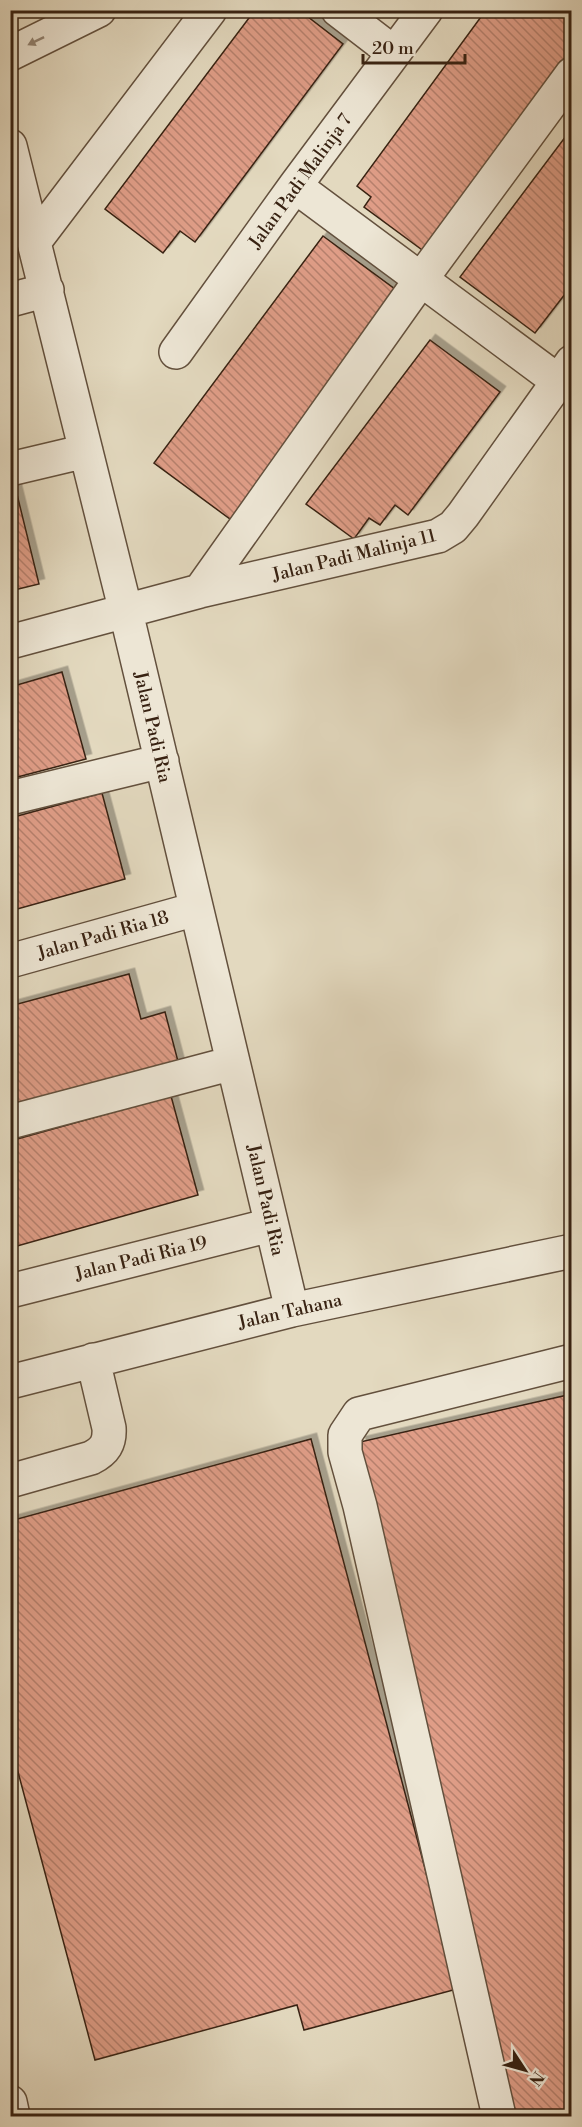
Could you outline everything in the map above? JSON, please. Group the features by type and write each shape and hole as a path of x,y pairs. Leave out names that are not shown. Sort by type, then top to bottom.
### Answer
{"street":[{"path":"10,54 99,10"},
{"path":"34,242 210,10"},
{"path":"338,10 394,53"},
{"name":"Jalan Padi Malinja 7","path":"176,352 295,186 426,10"},
{"path":"200,591 422,278 572,74"},
{"name":"Jalan Padi Ria","path":"10,146 126,612 292,1310"},
{"path":"295,186 422,278 565,371"},
{"path":"10,300 47,290"},
{"name":"Jalan Padi Malinja 11","path":"10,642 200,591 438,536 453,527 463,515 565,371"},
{"path":"10,469 86,451"},
{"path":"10,798 162,761"},
{"name":"Jalan Padi Ria 18","path":"10,962 196,909"},
{"path":"10,1122 233,1063"},
{"name":"Jalan Padi Ria 19","path":"10,1291 271,1225"},
{"name":"Jalan Tahana","path":"10,1382 292,1310 572,1251"},
{"path":"10,1481 91,1458 100,1454 107,1447 110,1438 109,1428 93,1360"},
{"path":"499,2116 363,1517 345,1452 345,1436 359,1414 572,1361"},
{"path":"10,2102 14,2116"}],"building":[{"path":"255,10 299,10 343,44 195,242 180,231 163,253 105,209"},
{"path":"486,10 572,10 572,61 429,255 364,207 371,197 357,186"},
{"path":"572,128 572,285 535,333 460,277"},
{"path":"323,236 403,295 234,522 154,463"},
{"path":"430,340 500,392 408,515 395,505 380,525 369,518 354,539 306,504"},
{"path":"14,482 39,584 10,591 10,483"},
{"path":"62,672 86,759 10,779 10,687"},
{"path":"102,793 125,879 10,911 10,818"},
{"path":"129,974 141,1019 165,1012 180,1069 10,1114 10,1006"},
{"path":"171,1096 198,1195 10,1248 10,1141"},
{"path":"572,1394 572,2116 510,2116 360,1442"},
{"path":"311,1439 457,1989 304,2030 297,2005 95,2060 10,1742 10,1521"}]}
